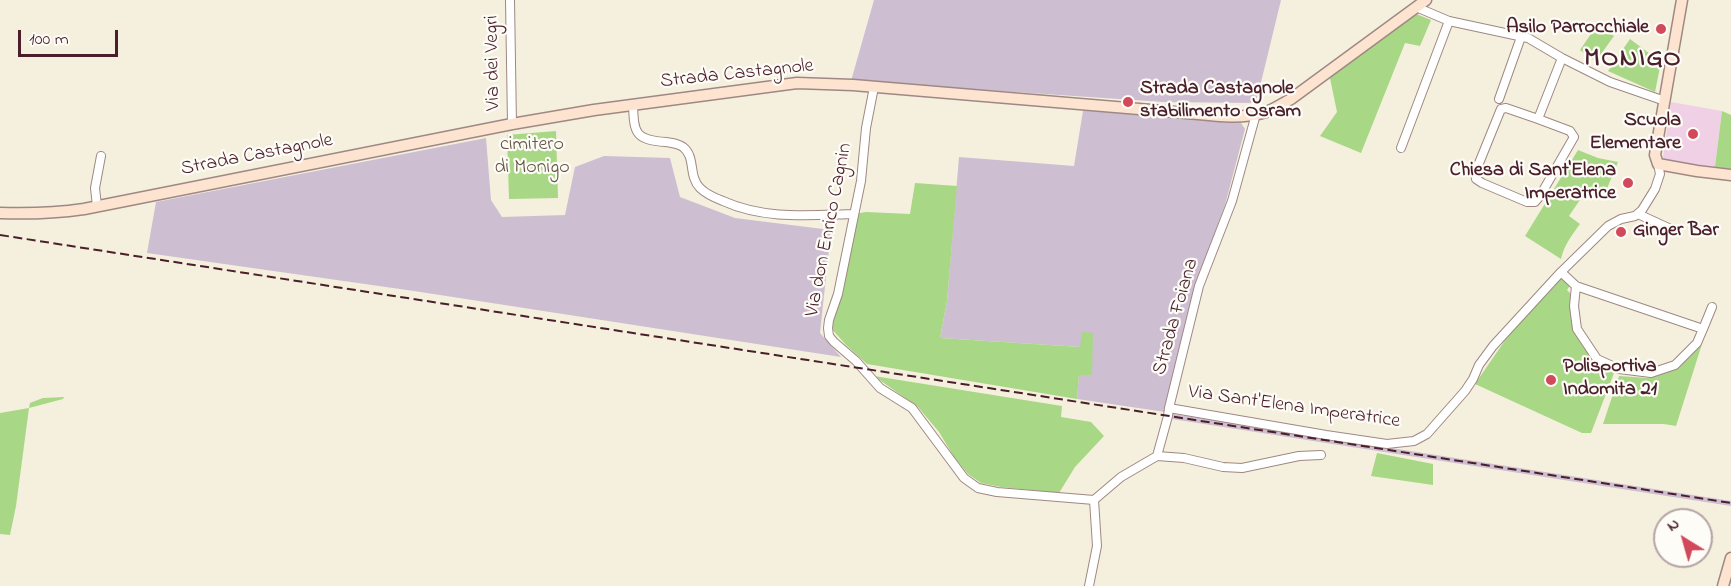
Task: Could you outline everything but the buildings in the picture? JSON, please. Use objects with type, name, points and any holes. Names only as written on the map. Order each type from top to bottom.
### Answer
[{"type":"main road","name":"Strada Castagnole","points":[[0,213],[60,213],[512,124],[796,83],[830,83],[1225,116],[1256,114],[1292,99],[1426,0]]},
{"type":"main road","points":[[1682,0],[1655,153],[1658,164],[1731,174]]},
{"type":"main road","points":[[1723,586],[1731,558]]},
{"type":"street","name":"Via dei Vegri","points":[[508,0],[512,124]]},
{"type":"street","points":[[1416,8],[1449,21],[1528,38],[1610,82],[1665,101]]},
{"type":"street","points":[[1401,148],[1449,21]]},
{"type":"street","points":[[1499,99],[1521,37]]},
{"type":"street","points":[[1538,119],[1562,58]]},
{"type":"street","name":"Via don Enrico Cagnin","points":[[874,87],[866,128],[861,181],[838,294],[828,328],[829,336],[880,388],[912,408],[964,478],[978,488],[997,492],[1094,500]]},
{"type":"street","points":[[633,105],[634,126],[638,134],[650,140],[674,143],[684,148],[690,156],[695,182],[716,198],[768,215],[854,214]]},
{"type":"street","points":[[1506,108],[1538,119],[1570,131],[1574,137],[1535,202],[1527,202],[1476,179],[1475,173],[1502,109],[1506,108]]},
{"type":"street","name":"Strada Foiana","points":[[1156,456],[1168,416],[1199,286],[1232,201],[1256,114]]},
{"type":"street","points":[[97,206],[95,188],[100,156]]},
{"type":"street","points":[[1658,164],[1660,174],[1655,189],[1638,214],[1675,231]]},
{"type":"street","name":"Via Sant'Elena Imperatrice","points":[[1169,408],[1388,444],[1414,441],[1427,434],[1458,399],[1493,346],[1561,272],[1608,226],[1638,214]]},
{"type":"street","points":[[1561,272],[1576,286],[1703,329]]},
{"type":"street","points":[[1576,286],[1574,306],[1577,329],[1597,359],[1619,369],[1651,373],[1675,365],[1697,343],[1712,307]]},
{"type":"street","points":[[1089,586],[1097,546],[1094,500],[1121,477],[1156,456],[1184,458],[1242,468],[1299,456],[1321,455]]},
{"type":"shaded area","points":[[874,0],[1281,0],[1256,103],[1163,102],[851,81]]},
{"type":"shaded area","name":"Scuola Elementare","points":[[1671,102],[1722,111],[1715,167],[1666,161],[1663,157]]},
{"type":"shaded area","points":[[1117,110],[1236,120],[1245,129],[1225,205],[1196,284],[1165,412],[1077,399],[1079,374],[1092,375],[1080,347],[940,338],[947,301],[959,157],[1074,166],[1083,111]]},
{"type":"shaded area","points":[[486,138],[491,200],[502,217],[565,215],[575,167],[604,156],[670,158],[680,197],[735,218],[831,230],[820,333],[841,357],[414,291],[147,253],[156,202]]},
{"type":"shaded area","points":[[1173,414],[1731,501],[1731,506],[1172,419]]},
{"type":"green space","points":[[1414,13],[1431,20],[1420,46],[1405,43],[1361,153],[1320,136],[1337,112],[1330,78]]},
{"type":"green space","points":[[1597,25],[1614,36],[1596,61],[1580,50]]},
{"type":"green space","points":[[1630,39],[1661,62],[1655,92],[1608,71]]},
{"type":"green space","points":[[1722,111],[1731,115],[1731,169],[1715,167]]},
{"type":"green space","name":"cimitero di Monigo","points":[[556,131],[558,198],[509,199],[507,135]]},
{"type":"green space","points":[[1578,150],[1598,158],[1618,162],[1603,198],[1588,188],[1569,216],[1580,224],[1566,245],[1561,259],[1525,236]]},
{"type":"green space","points":[[915,183],[957,186],[947,301],[940,338],[1080,347],[1082,332],[1093,333],[1092,375],[1079,375],[1077,399],[867,364],[831,328],[854,214],[866,212],[910,214]]},
{"type":"green space","name":"Polisportiva Indomita 21","points":[[1561,277],[1571,284],[1567,290],[1572,295],[1575,330],[1593,361],[1614,373],[1591,433],[1582,433],[1475,384],[1508,336]]},
{"type":"green space","points":[[1702,344],[1676,426],[1603,424],[1619,376],[1648,378],[1680,366]]},
{"type":"green space","points":[[874,376],[1062,406],[1061,417],[1091,422],[1104,436],[1075,467],[1059,493],[981,483],[968,474],[954,457],[939,432],[918,407]]},
{"type":"green space","points":[[64,397],[63,399],[29,408],[30,403],[43,398]]},
{"type":"green space","points":[[29,408],[10,535],[0,534],[0,413]]},
{"type":"green space","points":[[1377,453],[1433,464],[1433,485],[1371,476]]},
{"type":"railway","points":[[0,235],[1731,503]]},
{"type":"place","name":"Asilo Parrocchiale","points":[[1661,29]]},
{"type":"place","name":"Strada Castagnole stabilimento Osram","points":[[1128,102]]},
{"type":"place","name":"Scuola Elementare","points":[[1693,134]]},
{"type":"place","name":"Chiesa di Sant'Elena Imperatrice","points":[[1628,183]]},
{"type":"place","name":"Ginger Bar","points":[[1621,232]]},
{"type":"place","name":"Polisportiva Indomita 21","points":[[1551,380]]},
{"type":"district","name":"MONIGO","points":[[1633,61]]}]
